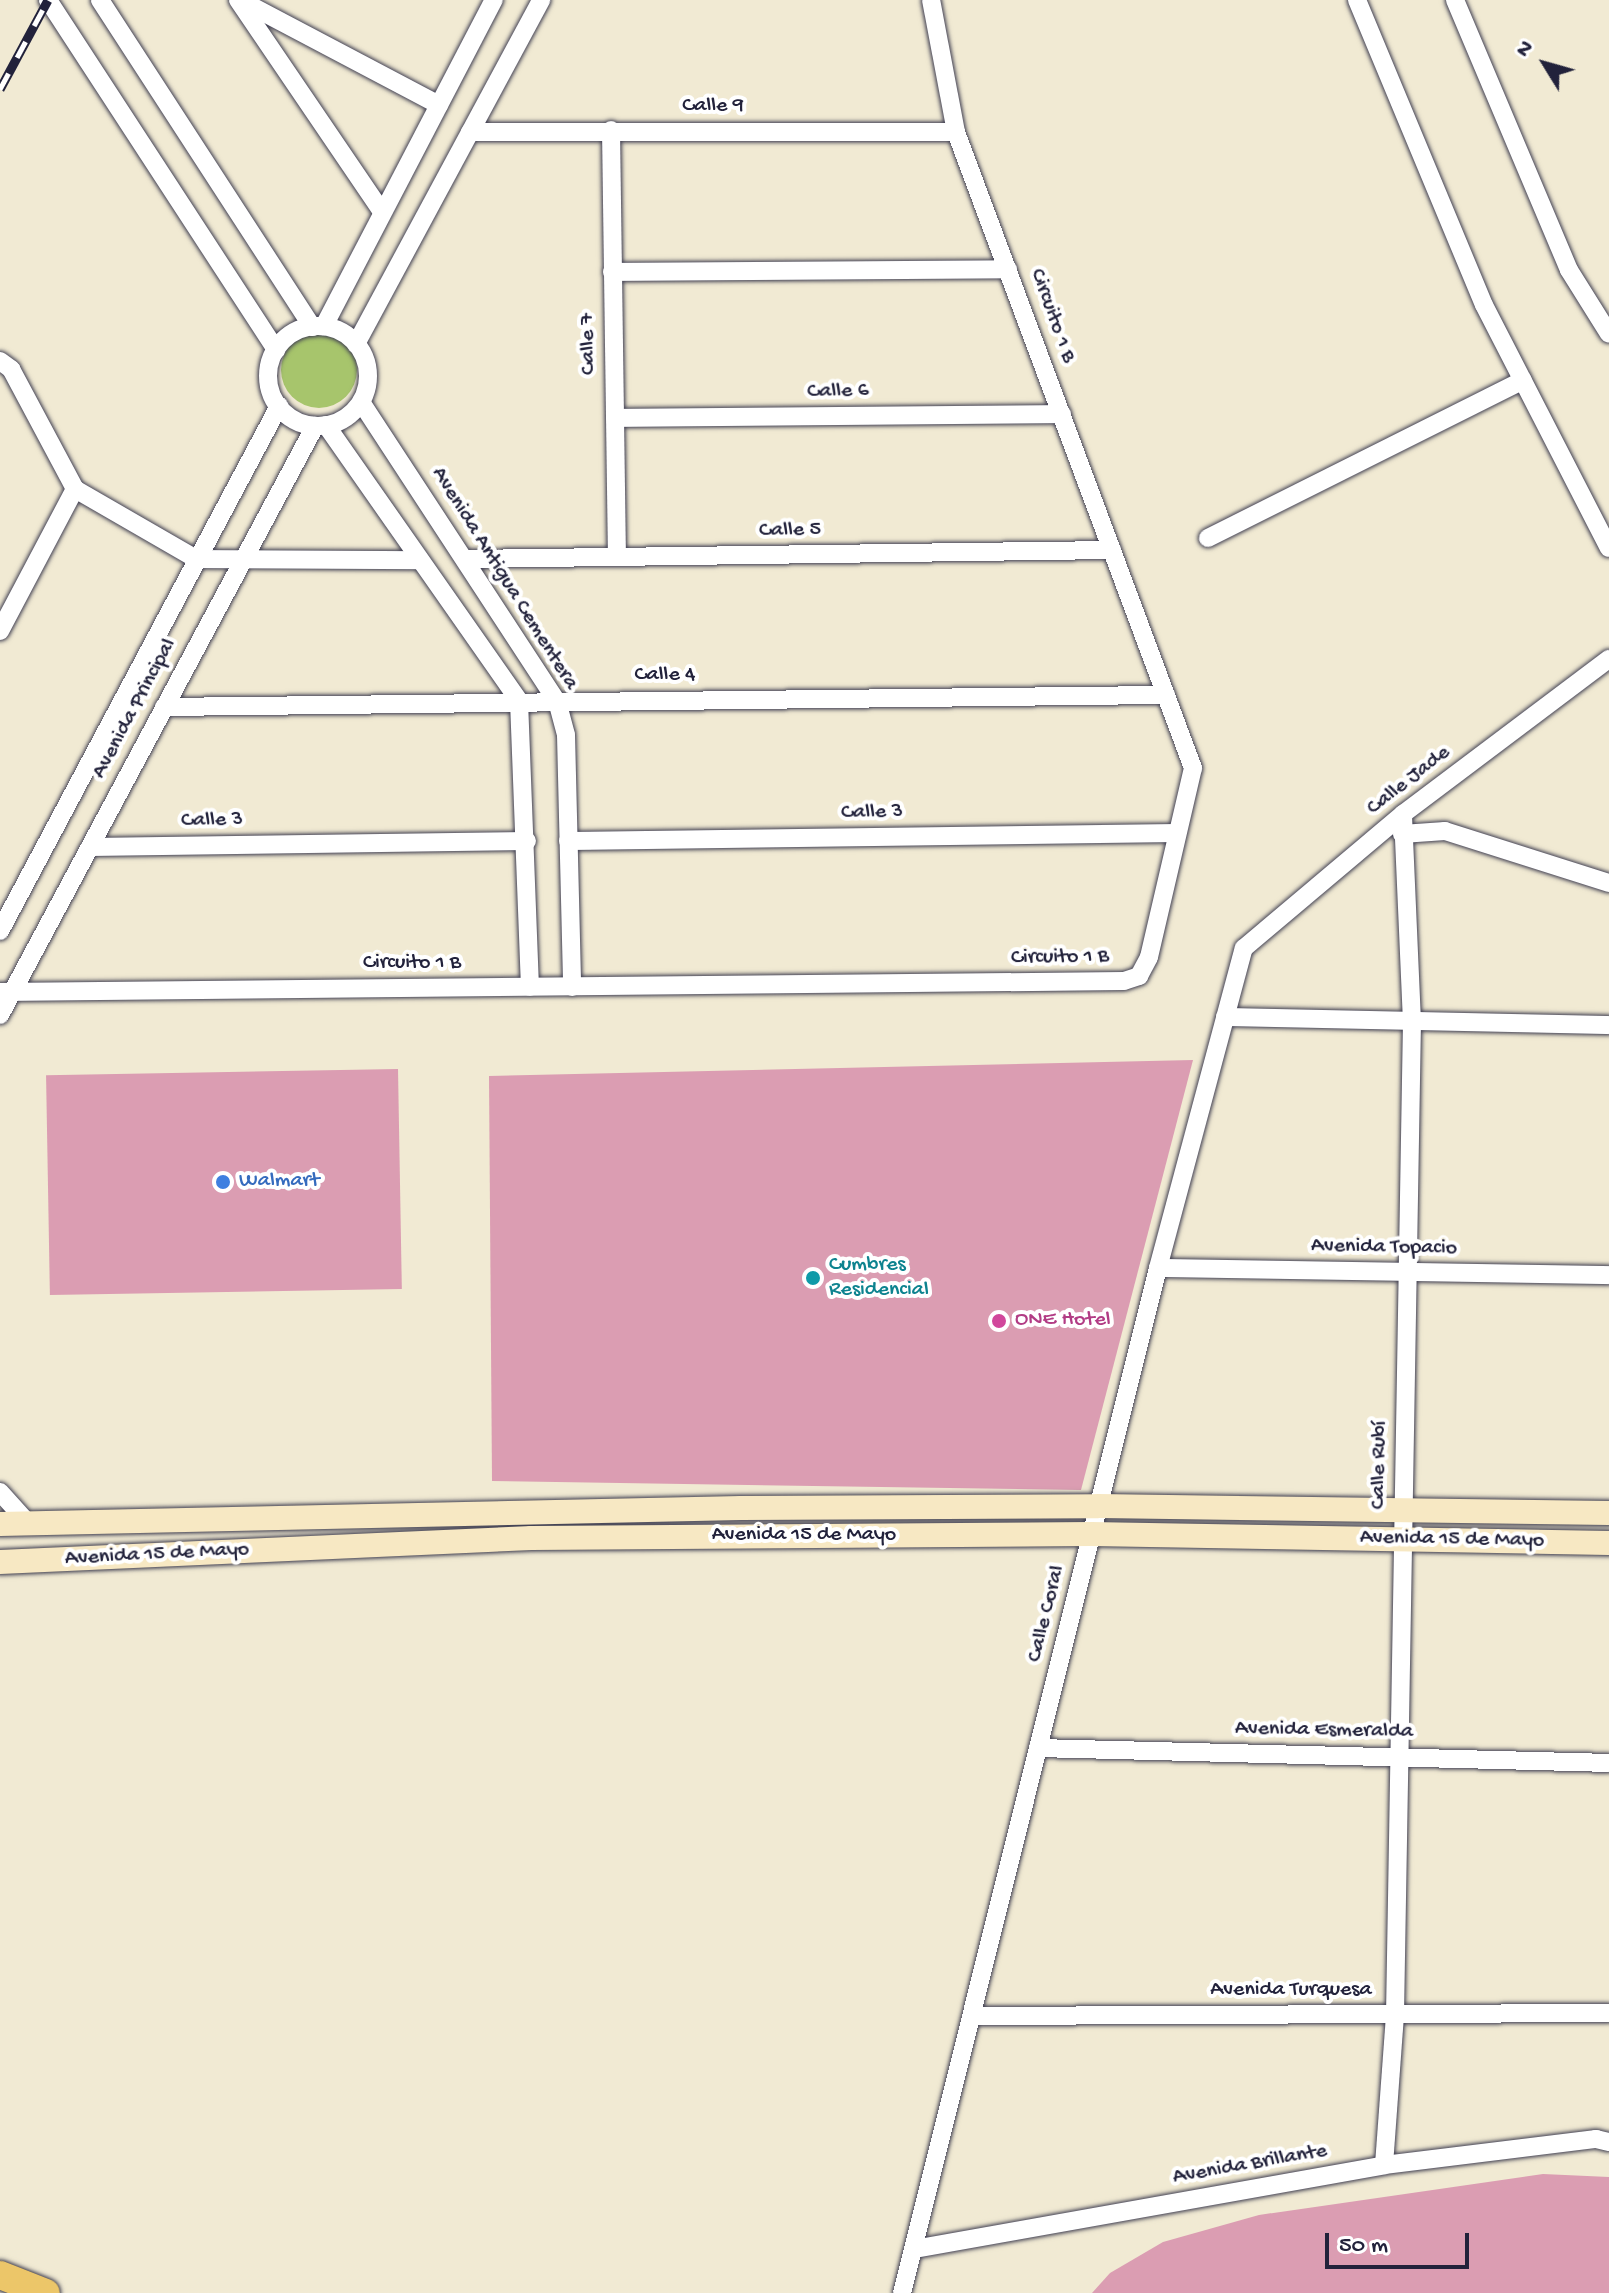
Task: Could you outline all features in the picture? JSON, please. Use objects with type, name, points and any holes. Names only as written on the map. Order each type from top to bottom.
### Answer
[{"type":"main road","name":"Avenida 15 de Mayo","points":[[0,1524],[527,1509],[1098,1506],[1609,1513]]},
{"type":"main road","points":[[527,1509],[531,1538]]},
{"type":"main road","name":"Avenida 15 de Mayo","points":[[0,1562],[531,1538],[1091,1534],[1609,1543]]},
{"type":"main road","points":[[0,2275],[46,2293]]},
{"type":"street","points":[[48,0],[276,350]]},
{"type":"street","points":[[100,0],[318,327],[356,344],[369,380],[361,402],[346,418],[320,426],[298,423],[279,406],[268,383],[276,350],[287,337],[318,327],[494,0]]},
{"type":"street","points":[[239,0],[382,212]]},
{"type":"street","points":[[239,0],[439,105]]},
{"type":"street","points":[[356,344],[541,0]]},
{"type":"street","name":"Circuito 1 B","points":[[6,992],[1124,981],[1139,976],[1149,957],[1193,768],[956,132],[931,0]]},
{"type":"street","points":[[1357,0],[1484,305],[1609,548]]},
{"type":"street","points":[[1455,0],[1569,270],[1609,334]]},
{"type":"street","name":"Calle 7","points":[[611,130],[617,557]]},
{"type":"street","name":"Calle 9","points":[[470,132],[956,132]]},
{"type":"street","points":[[612,272],[1008,269]]},
{"type":"street","points":[[0,361],[11,369],[75,489],[196,559],[240,562],[420,560]]},
{"type":"street","points":[[1208,538],[1523,380]]},
{"type":"street","name":"Avenida Antigua Cementera","points":[[361,402],[467,559],[557,701],[566,735],[572,987]]},
{"type":"street","name":"Avenida Principal","points":[[0,931],[279,406]]},
{"type":"street","name":"Calle 6","points":[[615,418],[1062,414]]},
{"type":"street","points":[[320,426],[420,560],[519,701],[527,841],[530,987]]},
{"type":"street","name":"Avenida Principal","points":[[0,1015],[6,992],[90,847],[240,562],[320,426]]},
{"type":"street","points":[[0,631],[75,489]]},
{"type":"street","name":"Calle 5","points":[[467,559],[1112,550]]},
{"type":"street","name":"Calle Jade","points":[[1244,948],[1403,814],[1609,659]]},
{"type":"street","name":"Calle 4","points":[[164,707],[1166,695]]},
{"type":"street","name":"Calle Rubí","points":[[1384,2165],[1395,2015],[1412,1022],[1403,814]]},
{"type":"street","points":[[1402,834],[1445,831],[1609,883]]},
{"type":"street","name":"Calle 3","points":[[568,841],[1177,833]]},
{"type":"street","name":"Calle 3","points":[[90,847],[527,841]]},
{"type":"street","name":"Calle Coral","points":[[902,2293],[1158,1268],[1244,948]]},
{"type":"street","points":[[1225,1017],[1609,1025]]},
{"type":"street","name":"Avenida Topacio","points":[[1158,1268],[1609,1275]]},
{"type":"street","points":[[0,1492],[28,1523]]},
{"type":"street","name":"Avenida Esmeralda","points":[[1038,1748],[1609,1763]]},
{"type":"street","name":"Avenida Turquesa","points":[[972,2016],[1609,2013]]},
{"type":"street","name":"Avenida Brillante","points":[[914,2249],[1384,2165],[1603,2140]]},
{"type":"green space","points":[[319,332],[333,335],[346,343],[354,356],[357,370],[354,384],[346,397],[333,405],[319,408],[305,405],[292,397],[284,384],[281,370],[284,356],[292,343],[305,335]]},
{"type":"building","name":"Cumbres Residencial","points":[[1193,1060],[1081,1490],[492,1481],[489,1076]]},
{"type":"building","name":"Walmart","points":[[398,1069],[402,1289],[50,1295],[46,1075]]},
{"type":"building","points":[[1543,2174],[1609,2177],[1609,2293],[1092,2293],[1110,2273],[1163,2242],[1259,2215]]},
{"type":"railway","points":[[0,89],[48,0]]},
{"type":"place","name":"Walmart","points":[[223,1182]]},
{"type":"place","name":"Cumbres Residencial","points":[[813,1278]]},
{"type":"place","name":"ONE Hotel","points":[[999,1321]]}]
